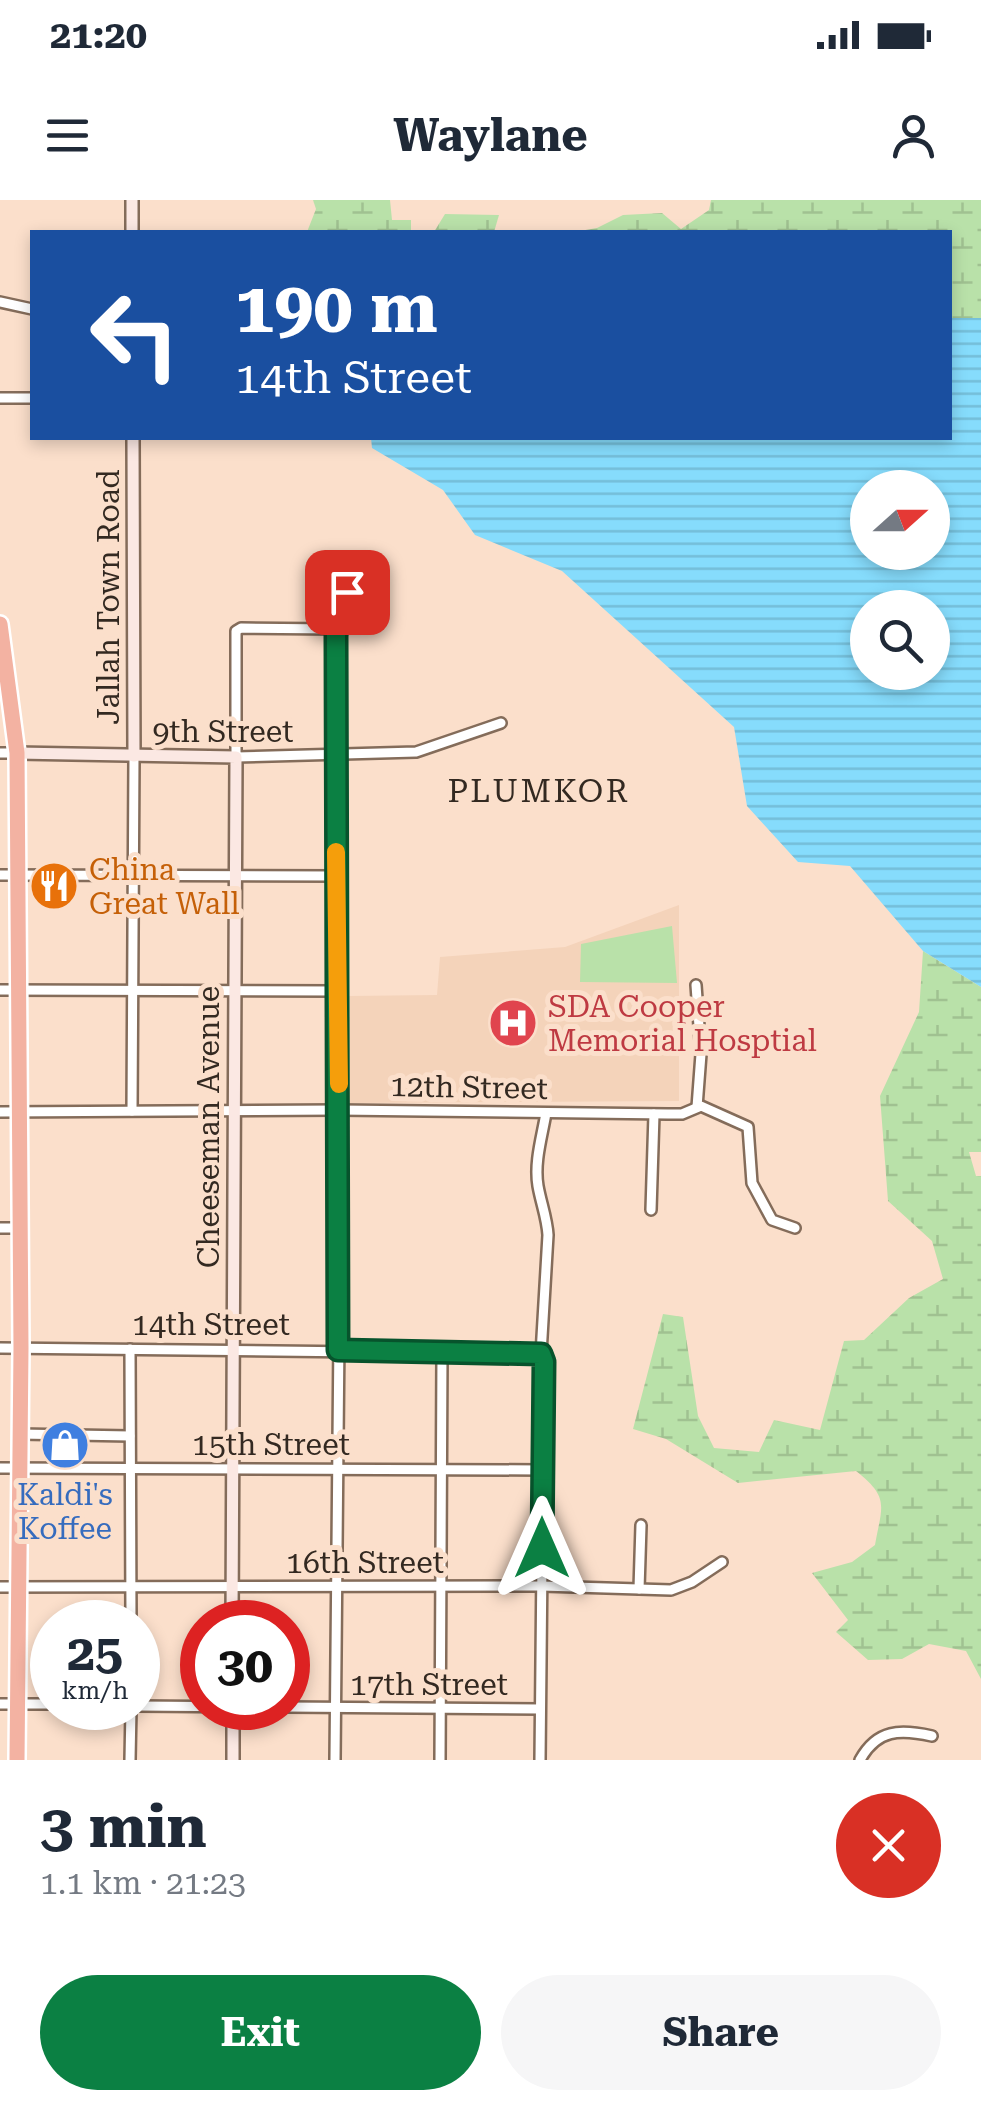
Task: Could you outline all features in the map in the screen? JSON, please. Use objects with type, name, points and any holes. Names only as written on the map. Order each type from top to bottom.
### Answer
[{"type":"highway","points":[[0,624],[8,753],[9,874],[18,989],[20,1112],[18,1760]]},
{"type":"street","points":[[132,200],[132,230]]},
{"type":"street","points":[[0,302],[30,309]]},
{"type":"street","points":[[0,398],[30,398]]},
{"type":"street","name":"Jallah Town Road","points":[[133,440],[134,756]]},
{"type":"street","points":[[335,1760],[339,1110],[336,629],[340,600],[354,590]]},
{"type":"street","name":"Cheeseman Avenue","points":[[232,1600],[236,631],[336,629]]},
{"type":"street","name":"9th Street","points":[[8,753],[236,757],[416,752],[501,723]]},
{"type":"street","points":[[132,1111],[134,756]]},
{"type":"street","points":[[9,874],[336,876]]},
{"type":"street","points":[[696,985],[701,1054],[698,1107],[712,1109],[748,1127],[753,1187],[772,1220],[795,1228]]},
{"type":"street","points":[[0,990],[338,991]]},
{"type":"street","name":"12th Street","points":[[0,1112],[681,1114],[698,1107]]},
{"type":"street","points":[[540,1760],[544,1362],[541,1354],[548,1235],[537,1162],[546,1112]]},
{"type":"street","points":[[651,1210],[654,1114]]},
{"type":"street","points":[[0,1228],[19,1228]]},
{"type":"street","name":"14th Street","points":[[0,1348],[541,1354]]},
{"type":"street","points":[[130,1349],[132,1600]]},
{"type":"street","points":[[440,1760],[442,1352]]},
{"type":"street","points":[[20,1434],[130,1436]]},
{"type":"street","name":"15th Street","points":[[0,1468],[543,1470]]},
{"type":"street","points":[[639,1589],[641,1525]]},
{"type":"street","name":"16th Street","points":[[0,1587],[542,1586],[671,1590],[692,1582],[722,1562]]},
{"type":"street","points":[[0,1704],[30,1703]]},
{"type":"street","name":"17th Street","points":[[310,1709],[540,1709]]},
{"type":"street","points":[[130,1760],[132,1730]]},
{"type":"street","points":[[233,1730],[234,1760]]},
{"type":"street","points":[[860,1760],[869,1744],[888,1734],[909,1731],[932,1736]]},
{"type":"shaded area","name":"SDA Cooper Memorial Hosptial","points":[[679,905],[679,1101],[346,1103],[348,996],[437,995],[440,957],[565,947]]},
{"type":"green space","points":[[313,200],[390,200],[392,220],[411,220],[411,230],[308,230],[316,209]]},
{"type":"green space","points":[[711,200],[981,200],[981,318],[952,318],[952,230],[586,230],[623,215],[662,213],[681,229],[709,210]]},
{"type":"green space","points":[[445,214],[499,215],[495,230],[435,230]]},
{"type":"green space","points":[[672,926],[677,983],[580,982],[581,944]]},
{"type":"green space","points":[[923,951],[981,987],[981,1152],[969,1152],[976,1176],[981,1176],[981,1679],[966,1651],[929,1644],[902,1659],[868,1660],[836,1632],[848,1620],[812,1573],[852,1562],[875,1545],[881,1503],[874,1488],[856,1471],[738,1483],[666,1439],[633,1429],[663,1314],[683,1317],[698,1416],[714,1448],[759,1452],[774,1420],[820,1430],[844,1341],[864,1340],[909,1298],[943,1279],[932,1241],[888,1201],[880,1096],[919,1012]]},
{"type":"water","points":[[952,318],[981,318],[981,987],[923,951],[850,866],[798,862],[747,806],[734,727],[562,571],[475,535],[443,490],[372,448],[371,440],[952,440]]},
{"type":"slow traffic","points":[[336,852],[339,1084]]},
{"type":"place","name":"China Great Wall","points":[[54,886]]},
{"type":"place","name":"SDA Cooper Memorial Hosptial","points":[[513,1023]]},
{"type":"place","name":"Kaldi's Koffee","points":[[65,1445]]},
{"type":"district","name":"PLUMKOR","points":[[539,791]]},
{"type":"route","points":[[347,592],[340,600],[336,636],[338,1350],[541,1354],[542,1548]]}]
